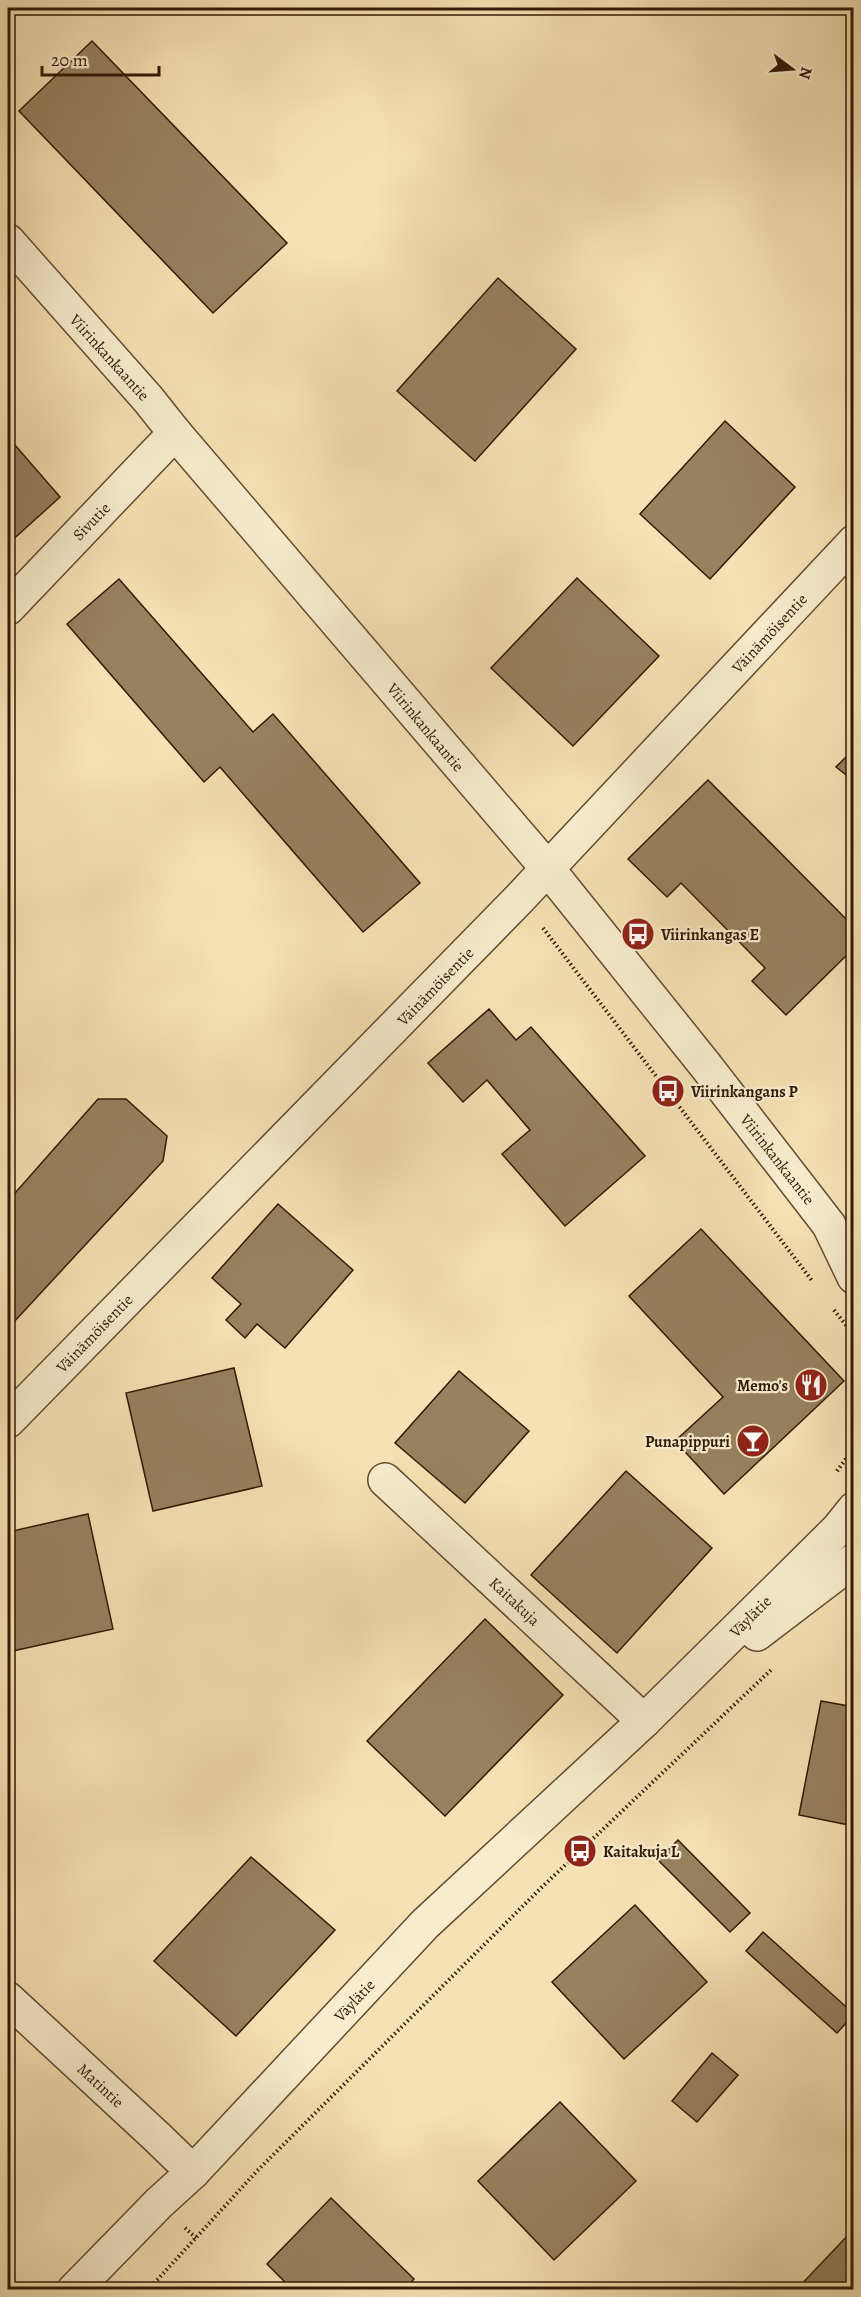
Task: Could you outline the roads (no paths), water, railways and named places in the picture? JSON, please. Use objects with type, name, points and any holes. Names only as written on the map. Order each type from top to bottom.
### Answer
[{"type":"street","name":"Viirinkankaantie","points":[[8,241],[148,399],[548,869],[842,1234],[854,1277]]},
{"type":"street","name":"Sivutie","points":[[8,608],[175,433]]},
{"type":"street","name":"Väinämöisentie","points":[[8,1421],[548,869],[854,542]]},
{"type":"street","name":"Kaitakuja","points":[[385,1480],[644,1721]]},
{"type":"street","name":"Väylätie","points":[[74,2289],[193,2172],[425,1924],[644,1721],[838,1529],[854,1509]]},
{"type":"street","name":"Väylätie","points":[[644,1721],[854,1560]]},
{"type":"street","name":"Matintie","points":[[8,1999],[193,2172]]},
{"type":"place","name":"Viirinkangas E","points":[[638,934]]},
{"type":"place","name":"Viirinkangans P","points":[[668,1091]]},
{"type":"place","name":"Memo's","points":[[811,1385]]},
{"type":"place","name":"Punapippuri","points":[[753,1441]]},
{"type":"place","name":"Kaitakuja L","points":[[580,1851]]}]
